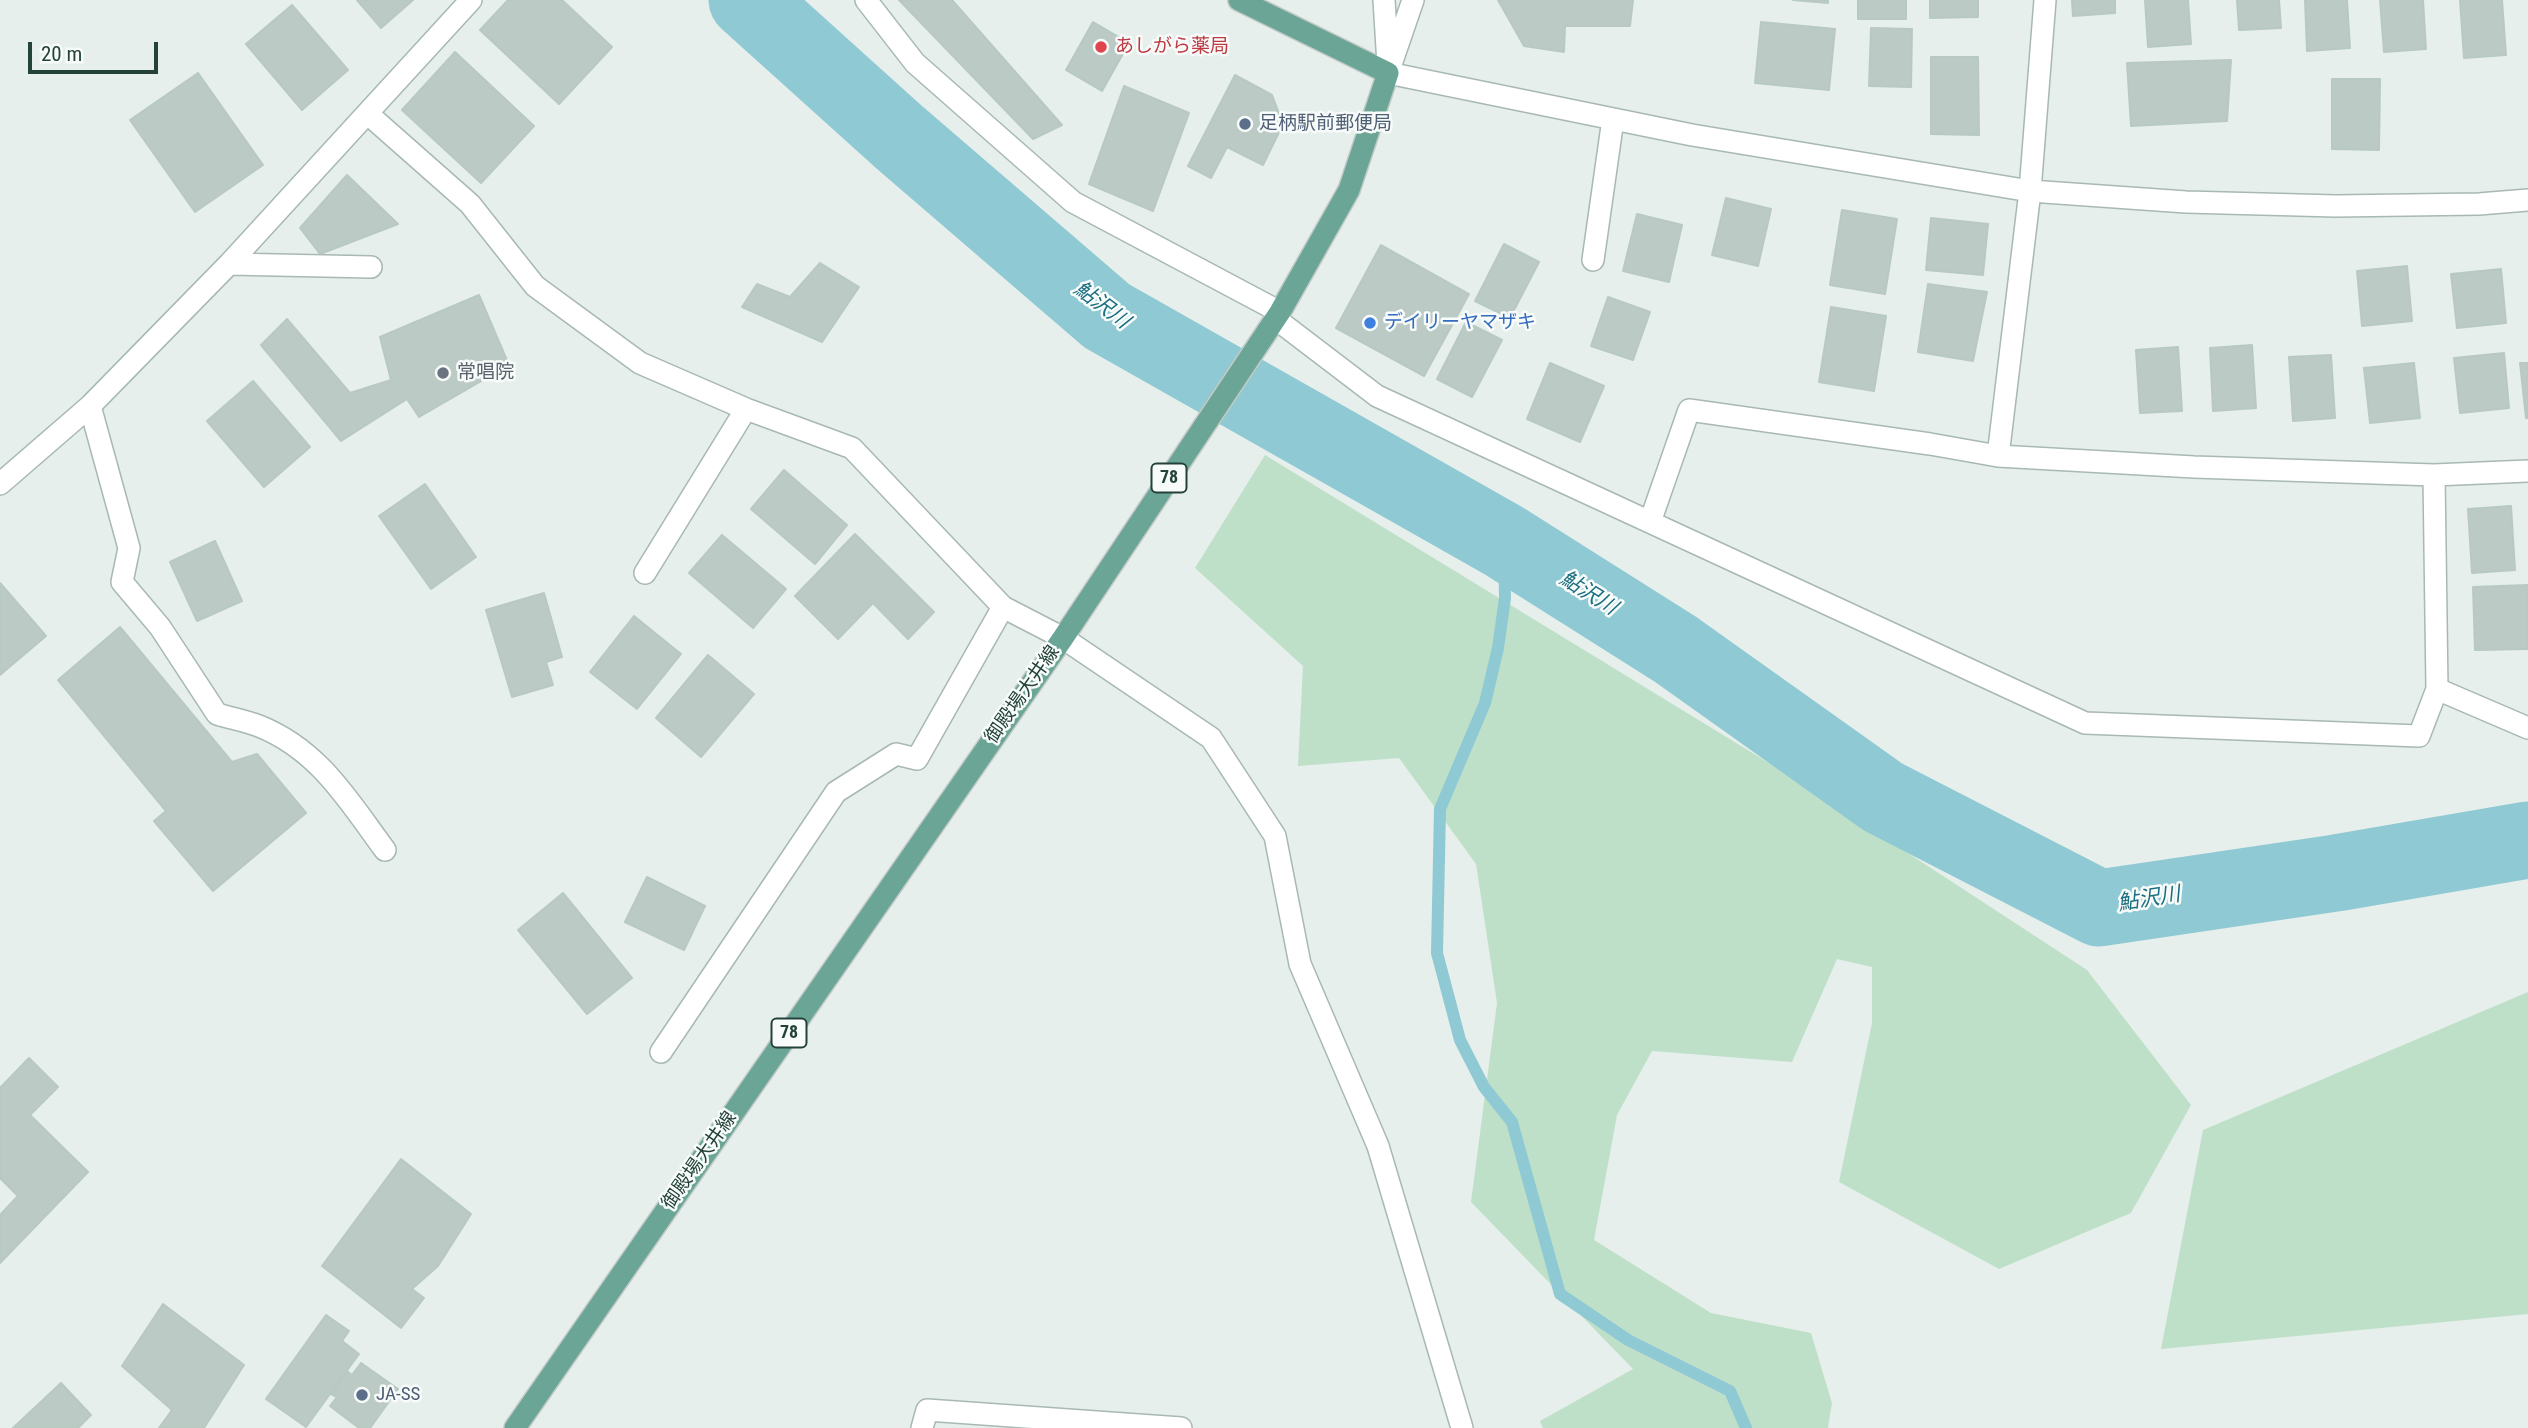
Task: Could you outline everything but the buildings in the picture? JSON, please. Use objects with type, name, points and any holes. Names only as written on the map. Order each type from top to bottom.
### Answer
[{"type":"main road","points":[[1239,0],[1388,73]]},
{"type":"main road","name":"御殿場大井線","points":[[515,1428],[1063,638],[1278,316],[1349,190],[1388,73]]},
{"type":"street","points":[[0,484],[90,406],[229,264],[471,0]]},
{"type":"street","points":[[866,0],[915,63],[1073,202],[1278,316],[1377,396],[2085,723],[2419,736],[2437,689],[2434,475]]},
{"type":"street","points":[[1384,0],[1388,73]]},
{"type":"street","points":[[1388,73],[1413,0]]},
{"type":"street","points":[[1997,456],[2030,191],[2045,0]]},
{"type":"street","points":[[1388,73],[1692,135],[2030,191],[2186,202],[2322,205],[2479,204],[2528,200]]},
{"type":"street","points":[[368,114],[470,204],[535,286],[640,363],[746,409],[852,448],[1003,607],[1063,638],[1211,738],[1275,836],[1300,964],[1378,1146],[1462,1428]]},
{"type":"street","points":[[1593,260],[1613,119]]},
{"type":"street","points":[[229,264],[370,267]]},
{"type":"street","points":[[90,406],[129,548],[122,582],[160,627],[217,715],[258,726],[292,743],[330,775],[385,850]]},
{"type":"street","points":[[645,573],[746,409]]},
{"type":"street","points":[[1650,522],[1689,410],[1997,456],[2194,467],[2434,475],[2528,471]]},
{"type":"street","points":[[661,1052],[836,792],[896,754],[917,759],[1003,607]]},
{"type":"street","points":[[2437,689],[2528,728]]},
{"type":"street","points":[[922,1428],[927,1410],[1181,1428]]},
{"type":"green space","points":[[1265,455],[1787,774],[2087,970],[2191,1105],[2131,1213],[1999,1269],[1839,1182],[1872,1023],[1872,967],[1837,959],[1792,1062],[1652,1051],[1617,1115],[1594,1240],[1711,1313],[1811,1333],[1832,1403],[1828,1428],[1543,1428],[1540,1421],[1633,1369],[1471,1202],[1497,1003],[1476,864],[1399,758],[1298,766],[1303,666],[1195,568]]},
{"type":"green space","points":[[2528,992],[2528,1314],[2161,1349],[2203,1130]]},
{"type":"waterway","name":"鮎沢川","points":[[747,0],[899,137],[1107,316],[1504,541],[1675,649],[1883,797],[2099,908],[2336,873],[2528,840]]},
{"type":"waterway","points":[[1504,541],[1505,598],[1498,648],[1485,703],[1440,809],[1437,953],[1460,1040],[1484,1087],[1512,1122],[1560,1294],[1628,1340],[1730,1391],[1746,1428]]},
{"type":"place","name":"あしがら薬局","points":[[1101,47]]},
{"type":"place","name":"足柄駅前郵便局","points":[[1245,124]]},
{"type":"place","name":"デイリーヤマザキ","points":[[1370,323]]},
{"type":"place","name":"常唱院","points":[[443,373]]},
{"type":"place","name":"JA-SS","points":[[362,1395]]}]
